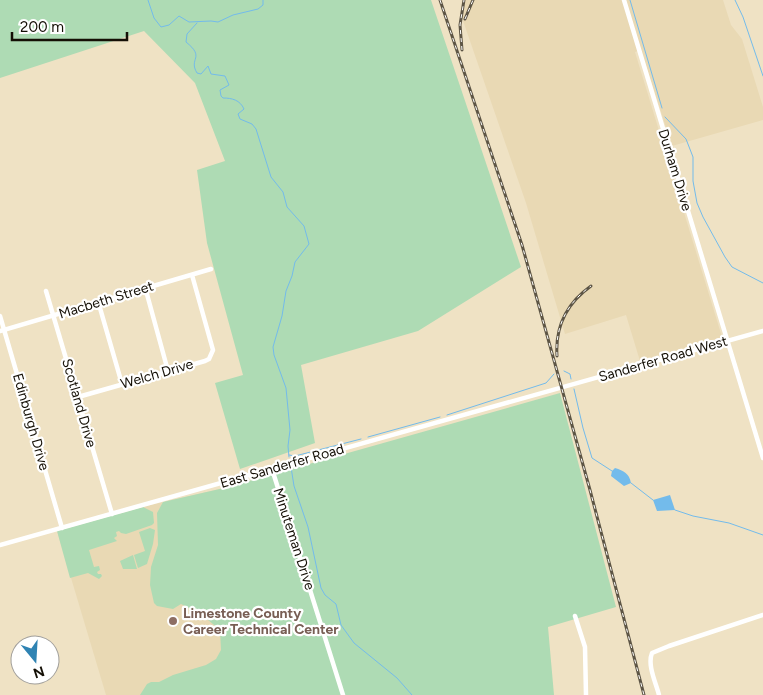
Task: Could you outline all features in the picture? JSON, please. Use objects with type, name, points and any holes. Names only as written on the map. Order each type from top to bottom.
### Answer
[{"type":"street","name":"Durham Drive","points":[[624,0],[763,458]]},
{"type":"street","name":"Macbeth Street","points":[[2,330],[212,269]]},
{"type":"street","name":"Welch Drive","points":[[78,397],[205,361],[212,355],[213,350],[192,275]]},
{"type":"street","points":[[145,288],[168,371]]},
{"type":"street","name":"Scotland Drive","points":[[46,291],[112,514]]},
{"type":"street","points":[[98,301],[122,384]]},
{"type":"street","name":"Edinburgh Drive","points":[[0,316],[2,330],[62,528]]},
{"type":"street","name":"Sanderfer Road West","points":[[564,387],[763,330]]},
{"type":"street","name":"East Sanderfer Road","points":[[0,545],[564,387]]},
{"type":"street","name":"Minuteman Drive","points":[[272,469],[343,695]]},
{"type":"street","points":[[660,695],[651,666],[650,658],[652,653],[763,615]]},
{"type":"street","points":[[575,616],[586,647],[586,695]]},
{"type":"shaded area","points":[[465,0],[723,0],[731,25],[742,39],[763,107],[763,120],[672,146],[641,50],[635,52],[722,337],[640,361],[626,315],[565,334],[526,203],[460,12]]},
{"type":"shaded area","name":"Limestone County Career Technical Center","points":[[224,488],[276,665],[176,695],[106,695],[57,531],[146,506]]},
{"type":"green space","points":[[0,0],[431,0],[521,267],[418,331],[301,365],[315,443],[240,469],[215,383],[243,375],[207,243],[197,170],[225,161],[195,83],[144,31],[0,78]]},
{"type":"green space","points":[[560,393],[616,607],[548,627],[554,695],[140,695],[147,684],[159,682],[173,675],[206,665],[216,659],[221,650],[220,630],[201,614],[181,604],[173,609],[157,606],[154,603],[150,585],[151,567],[158,545],[157,513],[163,502],[224,488]]},
{"type":"green space","points":[[143,507],[153,512],[154,523],[152,525],[126,534],[119,531],[116,532],[117,536],[114,538],[117,541],[89,550],[94,567],[99,566],[100,570],[97,572],[102,576],[99,579],[88,573],[70,578],[57,531]]},
{"type":"green space","points":[[150,528],[155,530],[147,564],[138,568],[134,555],[145,551],[139,532]]},
{"type":"green space","points":[[133,555],[137,569],[123,569],[120,561]]},
{"type":"water","points":[[615,468],[626,473],[631,483],[624,486],[611,476]]},
{"type":"water","points":[[670,495],[675,510],[657,511],[653,500]]},
{"type":"waterway","points":[[148,0],[154,18],[161,27],[169,25],[179,16],[189,22],[218,22],[233,15],[258,9],[263,5],[263,0]]},
{"type":"waterway","points":[[630,0],[662,108]]},
{"type":"waterway","points":[[735,0],[743,17],[763,76]]},
{"type":"waterway","points":[[197,23],[187,34],[186,42],[195,51],[194,64],[197,73],[201,74],[208,66],[211,74],[225,76],[229,85],[220,90],[221,96],[240,103],[244,109],[238,114],[240,119],[252,124],[256,129],[271,177],[283,192],[287,207],[304,226],[309,244],[295,262],[273,347],[286,388],[290,430],[289,457]]},
{"type":"waterway","points":[[665,117],[686,139],[693,157],[693,181],[697,203],[725,257],[732,267],[763,283]]},
{"type":"waterway","points":[[564,371],[570,374],[571,379]]},
{"type":"waterway","points":[[447,415],[546,383],[554,374]]},
{"type":"waterway","points":[[574,389],[592,458],[612,471]]},
{"type":"waterway","points":[[368,437],[440,417]]},
{"type":"waterway","points":[[289,455],[295,456],[361,439]]},
{"type":"waterway","points":[[291,467],[294,486],[308,527],[321,588],[325,595],[336,604],[341,625],[354,643],[397,678],[412,695]]},
{"type":"waterway","points":[[631,483],[653,500]]},
{"type":"waterway","points":[[675,510],[693,516],[729,523],[763,535]]},
{"type":"railway","points":[[440,0],[522,245],[590,490],[644,695]]},
{"type":"railway","points":[[462,50],[460,25],[464,0]]},
{"type":"railway","points":[[465,19],[473,0]]},
{"type":"railway","points":[[557,356],[558,335],[564,316],[575,300],[591,286]]},
{"type":"place","name":"Limestone County Career Technical Center","points":[[173,621]]}]
